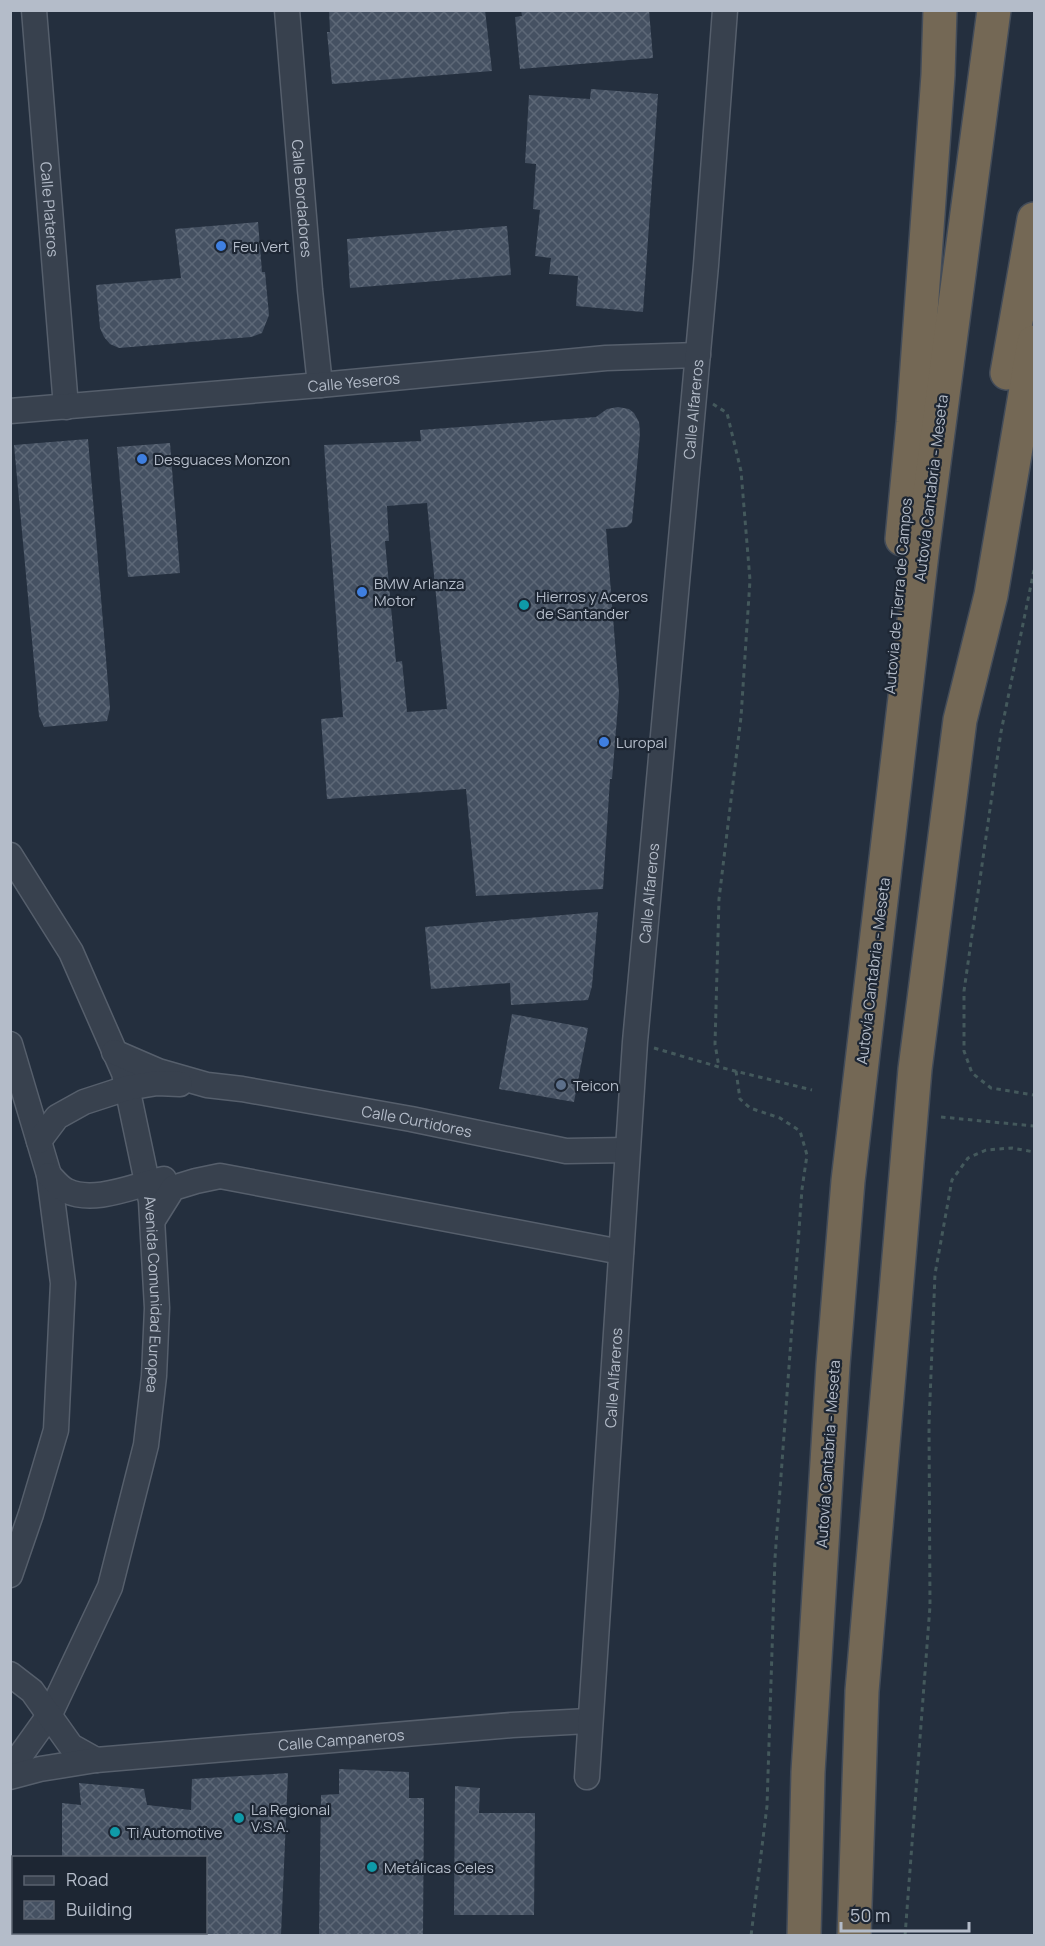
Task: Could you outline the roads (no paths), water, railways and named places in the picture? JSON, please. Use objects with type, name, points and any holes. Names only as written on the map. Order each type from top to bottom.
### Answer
[{"type":"highway","name":"Autovia de Tierra de Campos","points":[[848,1181],[900,560],[914,423],[938,75],[940,10]]},
{"type":"highway","name":"Autovía Cantabria - Meseta","points":[[804,1935],[808,1772],[833,1365],[848,1181],[922,553],[994,10]]},
{"type":"highway","points":[[854,1935],[862,1691],[914,1080],[960,720],[964,642],[992,460],[1035,219]]},
{"type":"highway","points":[[960,720],[990,595],[1035,342]]},
{"type":"street","name":"Calle Plateros","points":[[34,10],[66,407]]},
{"type":"street","name":"Calle Bordadores","points":[[287,10],[320,385]]},
{"type":"street","name":"Calle Alfareros","points":[[587,1777],[635,1042],[706,265],[725,10]]},
{"type":"street","name":"Calle Yeseros","points":[[10,411],[606,358],[698,355]]},
{"type":"street","name":"Avenida Comunidad Europea","points":[[10,855],[71,952],[124,1073],[152,1201],[157,1308],[154,1376],[146,1445],[110,1587],[50,1714],[10,1770]]},
{"type":"street","points":[[10,1044],[49,1175],[63,1282],[56,1430],[10,1575]]},
{"type":"street","name":"Calle Curtidores","points":[[114,1052],[158,1071],[207,1085]]},
{"type":"street","name":"Calle Curtidores","points":[[39,1141],[57,1117],[84,1102],[127,1088],[157,1083],[242,1089],[411,1119],[566,1151],[627,1150]]},
{"type":"street","points":[[49,1175],[65,1190],[83,1196],[100,1195],[180,1175],[220,1176],[621,1252]]},
{"type":"street","points":[[153,1220],[173,1188],[196,1180],[220,1176]]},
{"type":"street","points":[[10,1674],[32,1691],[71,1746],[96,1760]]},
{"type":"street","name":"Calle Campaneros","points":[[10,1777],[40,1769],[96,1760],[500,1726],[589,1721]]},
{"type":"place","name":"Feu Vert","points":[[221,246]]},
{"type":"place","name":"Desguaces Monzon","points":[[142,459]]},
{"type":"place","name":"BMW Arlanza Motor","points":[[362,592]]},
{"type":"place","name":"Hierros y Aceros de Santander","points":[[524,605]]},
{"type":"place","name":"Luropal","points":[[604,742]]},
{"type":"place","name":"Teicon","points":[[561,1085]]},
{"type":"place","name":"La Regional V.S.A.","points":[[239,1818]]},
{"type":"place","name":"Ti Automotive","points":[[115,1832]]},
{"type":"place","name":"Metálicas Celes","points":[[372,1867]]}]
